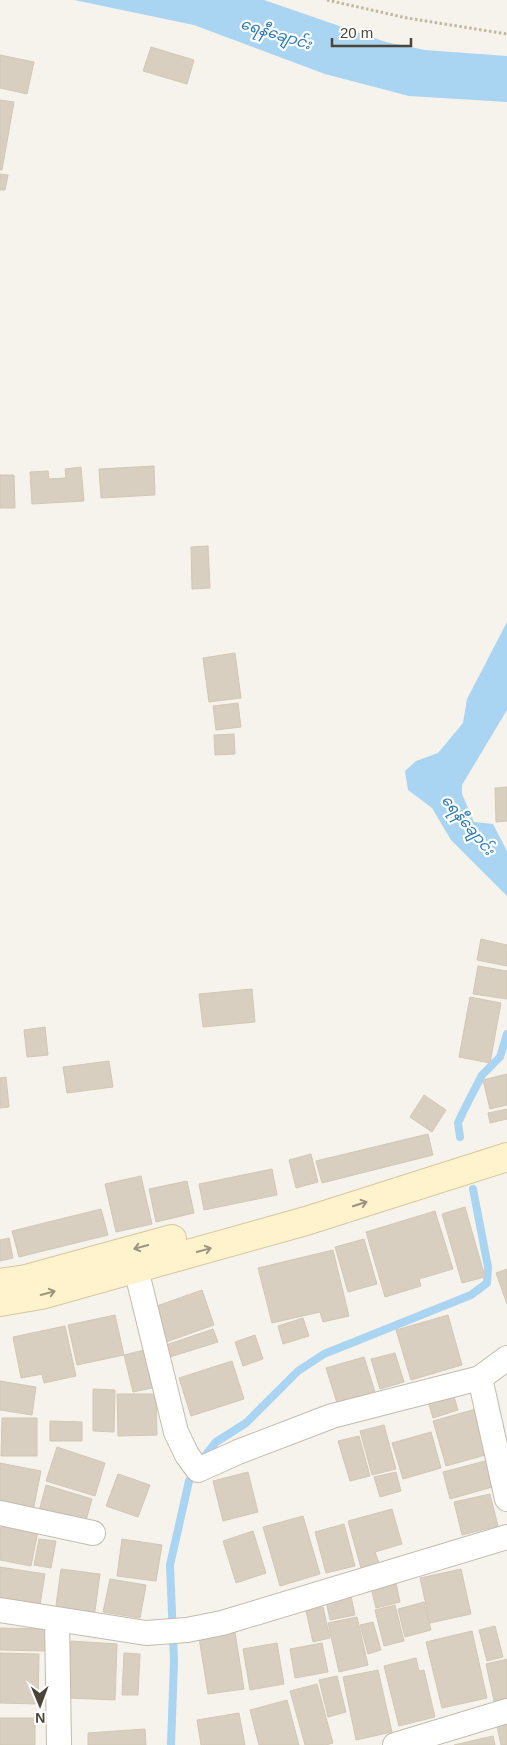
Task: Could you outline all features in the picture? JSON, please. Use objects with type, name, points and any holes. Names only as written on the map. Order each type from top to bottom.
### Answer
[{"type":"street","points":[[0,1284],[26,1279],[305,1202],[507,1140]]},
{"type":"street","points":[[0,1302],[41,1295],[306,1221],[507,1157]]},
{"type":"street","points":[[136,1269],[176,1432],[192,1463],[238,1452],[332,1416],[480,1378],[507,1358]]},
{"type":"street","points":[[480,1378],[507,1498]]},
{"type":"street","points":[[0,1513],[93,1532]]},
{"type":"street","points":[[0,1610],[146,1633],[187,1630],[222,1623],[507,1537]]},
{"type":"street","points":[[57,1620],[59,1745]]},
{"type":"street","points":[[395,1745],[507,1711]]},
{"type":"path","points":[[327,0],[407,18],[507,34]]},
{"type":"water","name":"ရေနီချောင်း","points":[[74,0],[264,0],[386,42],[425,50],[507,56],[507,102],[409,96],[325,74],[194,25]]},
{"type":"water","name":"ရေနီချောင်း","points":[[507,622],[507,710],[462,785],[462,794],[474,822],[493,824],[507,851],[507,896],[451,840],[432,808],[408,790],[405,771],[416,761],[438,753],[463,723],[467,699]]},
{"type":"building","points":[[151,47],[194,60],[187,84],[143,71]]},
{"type":"building","points":[[0,55],[34,62],[27,94],[0,88]]},
{"type":"building","points":[[0,100],[14,102],[2,170],[0,170]]},
{"type":"building","points":[[0,174],[8,175],[5,190],[0,190]]},
{"type":"building","points":[[154,466],[155,495],[101,498],[99,469]]},
{"type":"building","points":[[81,467],[84,501],[32,504],[30,472],[48,471],[49,479],[66,478],[65,469]]},
{"type":"building","points":[[0,475],[14,475],[15,508],[0,508]]},
{"type":"building","points":[[208,546],[210,588],[192,589],[191,547]]},
{"type":"building","points":[[235,653],[241,698],[209,702],[203,658]]},
{"type":"building","points":[[238,703],[241,727],[216,730],[213,706]]},
{"type":"building","points":[[234,734],[235,754],[215,755],[214,735]]},
{"type":"building","points":[[507,787],[507,821],[496,822],[495,788]]},
{"type":"building","points":[[481,939],[507,945],[507,966],[477,960]]},
{"type":"building","points":[[478,966],[507,971],[507,999],[473,994]]},
{"type":"building","points":[[252,989],[255,1022],[203,1027],[199,994]]},
{"type":"building","points":[[470,997],[501,1003],[490,1063],[459,1057]]},
{"type":"building","points":[[45,1027],[48,1055],[27,1057],[24,1030]]},
{"type":"building","points":[[109,1061],[113,1087],[67,1093],[63,1067]]},
{"type":"building","points":[[507,1074],[507,1105],[490,1109],[483,1080]]},
{"type":"building","points":[[6,1077],[9,1107],[0,1108],[0,1078]]},
{"type":"building","points":[[424,1095],[446,1110],[432,1132],[410,1117]]},
{"type":"building","points":[[507,1109],[507,1119],[490,1123],[488,1113]]},
{"type":"building","points":[[428,1134],[433,1155],[322,1183],[316,1161]]},
{"type":"building","points":[[311,1154],[318,1182],[296,1188],[289,1160]]},
{"type":"building","points":[[272,1169],[277,1195],[204,1210],[199,1184]]},
{"type":"building","points":[[141,1176],[152,1224],[116,1232],[105,1184]]},
{"type":"building","points":[[187,1181],[194,1213],[156,1222],[149,1189]]},
{"type":"building","points":[[465,1207],[485,1277],[462,1283],[442,1214]]},
{"type":"building","points":[[101,1209],[108,1235],[19,1257],[12,1231]]},
{"type":"building","points":[[435,1211],[453,1269],[419,1279],[421,1286],[385,1297],[366,1232]]},
{"type":"building","points":[[9,1238],[13,1258],[0,1261],[0,1240]]},
{"type":"building","points":[[364,1239],[377,1284],[348,1292],[335,1247]]},
{"type":"building","points":[[333,1250],[349,1316],[323,1322],[320,1312],[272,1323],[258,1268]]},
{"type":"building","points":[[507,1269],[507,1304],[496,1273]]},
{"type":"building","points":[[202,1290],[214,1325],[166,1342],[154,1307]]},
{"type":"building","points":[[115,1315],[124,1355],[77,1365],[68,1325]]},
{"type":"building","points":[[448,1315],[462,1365],[411,1380],[396,1330]]},
{"type":"building","points":[[303,1318],[309,1336],[283,1344],[278,1326]]},
{"type":"building","points":[[65,1326],[76,1376],[44,1383],[42,1374],[21,1378],[13,1337]]},
{"type":"building","points":[[213,1329],[218,1342],[170,1357],[166,1345]]},
{"type":"building","points":[[255,1335],[263,1359],[243,1366],[235,1342]]},
{"type":"building","points":[[148,1349],[157,1387],[133,1392],[124,1355]]},
{"type":"building","points":[[395,1353],[404,1382],[380,1389],[371,1359]]},
{"type":"building","points":[[364,1357],[376,1395],[338,1406],[326,1368]]},
{"type":"building","points":[[232,1361],[244,1399],[191,1416],[179,1378]]},
{"type":"building","points":[[0,1381],[36,1387],[32,1415],[0,1410]]},
{"type":"building","points":[[93,1389],[115,1390],[114,1432],[93,1431]]},
{"type":"building","points":[[452,1390],[458,1410],[433,1418],[427,1398]]},
{"type":"building","points":[[117,1394],[156,1394],[157,1435],[118,1436]]},
{"type":"building","points":[[476,1409],[489,1454],[446,1466],[433,1421]]},
{"type":"building","points":[[2,1418],[37,1418],[37,1456],[1,1456]]},
{"type":"building","points":[[50,1421],[82,1422],[82,1441],[50,1441]]},
{"type":"building","points":[[384,1425],[396,1469],[372,1475],[360,1431]]},
{"type":"building","points":[[431,1432],[441,1468],[403,1479],[392,1443]]},
{"type":"building","points":[[359,1436],[370,1476],[350,1481],[338,1441]]},
{"type":"building","points":[[57,1447],[105,1463],[95,1496],[46,1481]]},
{"type":"building","points":[[489,1460],[496,1486],[450,1499],[443,1472]]},
{"type":"building","points":[[0,1463],[41,1471],[33,1511],[0,1505]]},
{"type":"building","points":[[248,1472],[258,1512],[223,1521],[213,1481]]},
{"type":"building","points":[[396,1472],[401,1491],[380,1497],[374,1477]]},
{"type":"building","points":[[118,1474],[150,1485],[138,1517],[106,1506]]},
{"type":"building","points":[[46,1485],[92,1499],[85,1524],[39,1511]]},
{"type":"building","points":[[490,1494],[498,1526],[462,1535],[454,1502]]},
{"type":"building","points":[[392,1509],[402,1544],[375,1552],[379,1563],[361,1568],[348,1521]]},
{"type":"building","points":[[303,1516],[320,1574],[280,1586],[263,1527]]},
{"type":"building","points":[[2,1519],[39,1526],[31,1566],[0,1560]]},
{"type":"building","points":[[344,1524],[355,1566],[326,1573],[315,1532]]},
{"type":"building","points":[[253,1531],[266,1573],[236,1583],[223,1541]]},
{"type":"building","points":[[39,1539],[56,1541],[51,1568],[34,1565]]},
{"type":"building","points":[[122,1539],[162,1545],[156,1581],[117,1576]]},
{"type":"building","points":[[0,1567],[45,1574],[39,1611],[0,1605]]},
{"type":"building","points":[[61,1569],[100,1574],[94,1618],[55,1613]]},
{"type":"building","points":[[461,1569],[471,1614],[430,1623],[420,1578]]},
{"type":"building","points":[[110,1579],[146,1585],[140,1618],[103,1612]]},
{"type":"building","points":[[396,1583],[400,1602],[376,1608],[371,1588]]},
{"type":"building","points":[[351,1596],[355,1615],[330,1620],[326,1601]]},
{"type":"building","points":[[424,1602],[431,1630],[405,1637],[398,1609]]},
{"type":"building","points":[[395,1605],[404,1641],[384,1646],[375,1610]]},
{"type":"building","points":[[323,1607],[330,1638],[313,1642],[306,1611]]},
{"type":"building","points":[[357,1617],[368,1665],[339,1672],[328,1623]]},
{"type":"building","points":[[373,1622],[381,1650],[368,1654],[360,1625]]},
{"type":"building","points":[[495,1626],[503,1657],[487,1661],[479,1630]]},
{"type":"building","points":[[0,1628],[46,1629],[45,1651],[0,1650]]},
{"type":"building","points":[[472,1631],[487,1698],[442,1708],[426,1642]]},
{"type":"building","points":[[235,1632],[244,1689],[208,1694],[199,1638]]},
{"type":"building","points":[[71,1641],[117,1644],[115,1700],[68,1698]]},
{"type":"building","points":[[277,1643],[284,1684],[250,1690],[243,1649]]},
{"type":"building","points":[[322,1643],[328,1672],[295,1678],[290,1649]]},
{"type":"building","points":[[0,1653],[39,1654],[38,1704],[0,1703]]},
{"type":"building","points":[[124,1653],[140,1654],[138,1695],[122,1695]]},
{"type":"building","points":[[416,1658],[419,1671],[424,1670],[435,1717],[399,1726],[384,1666]]},
{"type":"building","points":[[507,1659],[507,1698],[494,1701],[486,1664]]},
{"type":"building","points":[[378,1670],[392,1732],[356,1740],[343,1677]]},
{"type":"building","points":[[337,1676],[346,1712],[328,1717],[319,1680]]},
{"type":"building","points":[[317,1684],[333,1743],[305,1745],[290,1691]]},
{"type":"building","points":[[287,1700],[299,1745],[259,1745],[250,1710]]},
{"type":"building","points":[[239,1713],[245,1745],[201,1745],[197,1720]]},
{"type":"building","points":[[0,1718],[35,1718],[35,1745],[0,1745]]},
{"type":"building","points":[[507,1720],[507,1745],[501,1745],[496,1722]]},
{"type":"building","points":[[145,1729],[146,1745],[88,1745],[88,1733]]},
{"type":"building","points":[[493,1736],[495,1745],[454,1745]]},
{"type":"waterway","points":[[460,1137],[458,1123],[463,1112],[482,1075],[500,1057],[507,1034]]},
{"type":"waterway","points":[[201,1461],[216,1442],[246,1423],[298,1371],[324,1354],[471,1295],[487,1283],[488,1267],[473,1189]]},
{"type":"waterway","points":[[171,1745],[174,1661],[170,1565],[189,1481],[195,1471]]}]
